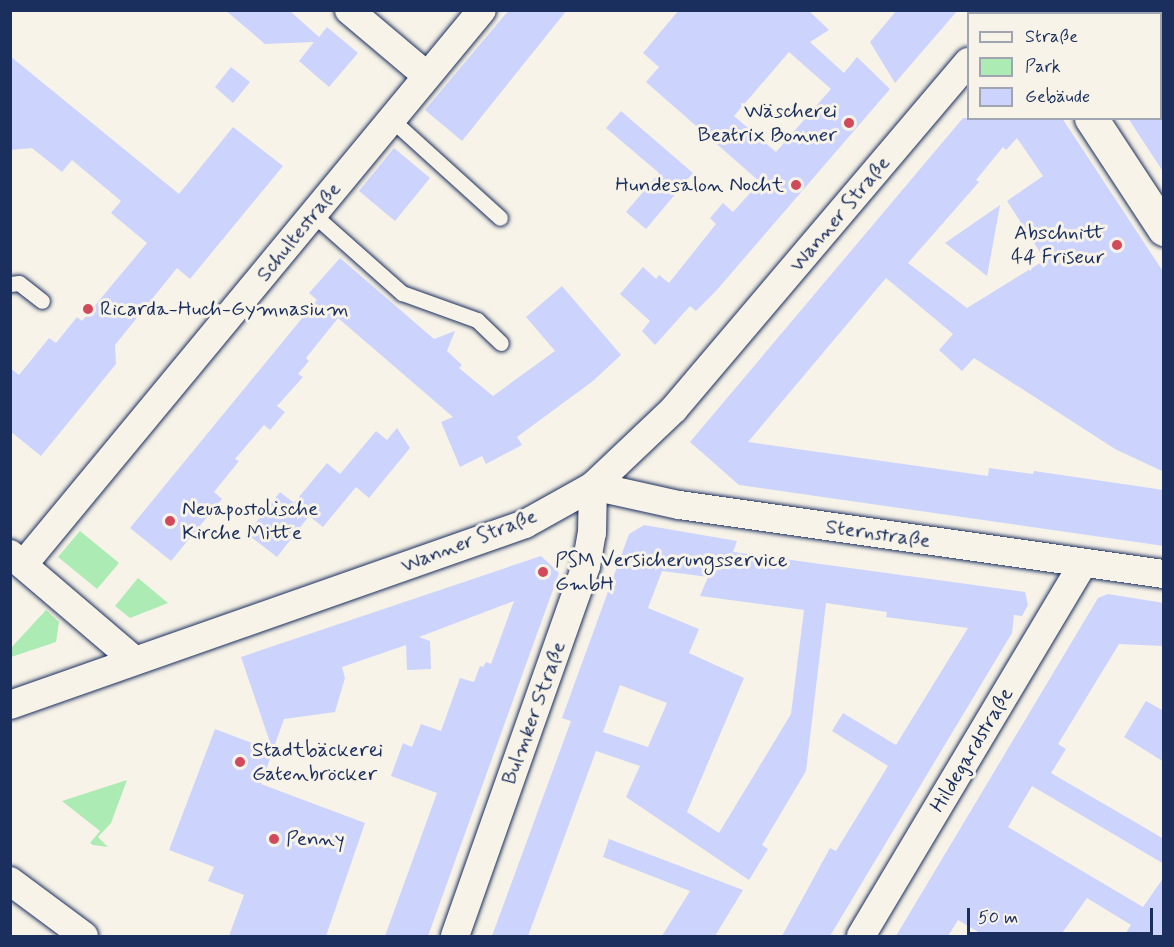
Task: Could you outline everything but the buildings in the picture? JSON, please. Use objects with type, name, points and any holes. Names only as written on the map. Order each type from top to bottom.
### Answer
[{"type":"street","points":[[348,10],[426,75]]},
{"type":"street","name":"Schultestraße","points":[[17,559],[314,215],[426,75],[482,10]]},
{"type":"street","name":"Wanner Straße","points":[[10,705],[525,524],[593,486],[674,409],[967,64]]},
{"type":"street","points":[[1092,120],[1164,229]]},
{"type":"street","name":"Sternstraße","points":[[593,486],[680,505],[1164,574]]},
{"type":"street","name":"Bulmker Straße","points":[[455,936],[586,566],[592,533],[593,486]]},
{"type":"street","points":[[17,559],[134,660]]},
{"type":"street","name":"Hildegardstraße","points":[[861,936],[1083,564]]},
{"type":"street","points":[[10,881],[51,926],[84,936]]},
{"type":"lane","points":[[391,119],[500,218]]},
{"type":"lane","points":[[314,215],[402,293],[477,320],[501,343]]},
{"type":"lane","points":[[10,284],[19,283],[42,301]]},
{"type":"green space","points":[[80,531],[119,563],[97,589],[58,557]]},
{"type":"green space","points":[[138,578],[168,603],[130,618],[115,606]]},
{"type":"green space","points":[[46,610],[59,622],[56,642],[11,657],[11,648]]},
{"type":"green space","points":[[127,780],[111,823],[98,837],[108,847],[93,845],[90,843],[100,831],[62,801]]},
{"type":"place","name":"Wäscherei Beatrix Bonner","points":[[849,123]]},
{"type":"place","name":"Hundesalon Nocht","points":[[796,185]]},
{"type":"place","name":"Abschnitt 44 Friseur","points":[[1117,245]]},
{"type":"place","name":"Ricarda-Huch-Gymnasium","points":[[88,309]]},
{"type":"place","name":"Neuapostolische Kirche Mitte","points":[[170,521]]},
{"type":"place","name":"PSM Versicherungsservice GmbH","points":[[543,572]]},
{"type":"place","name":"Stadtbäckerei Gatenbröcker","points":[[240,762]]},
{"type":"place","name":"Penny","points":[[274,839]]}]
